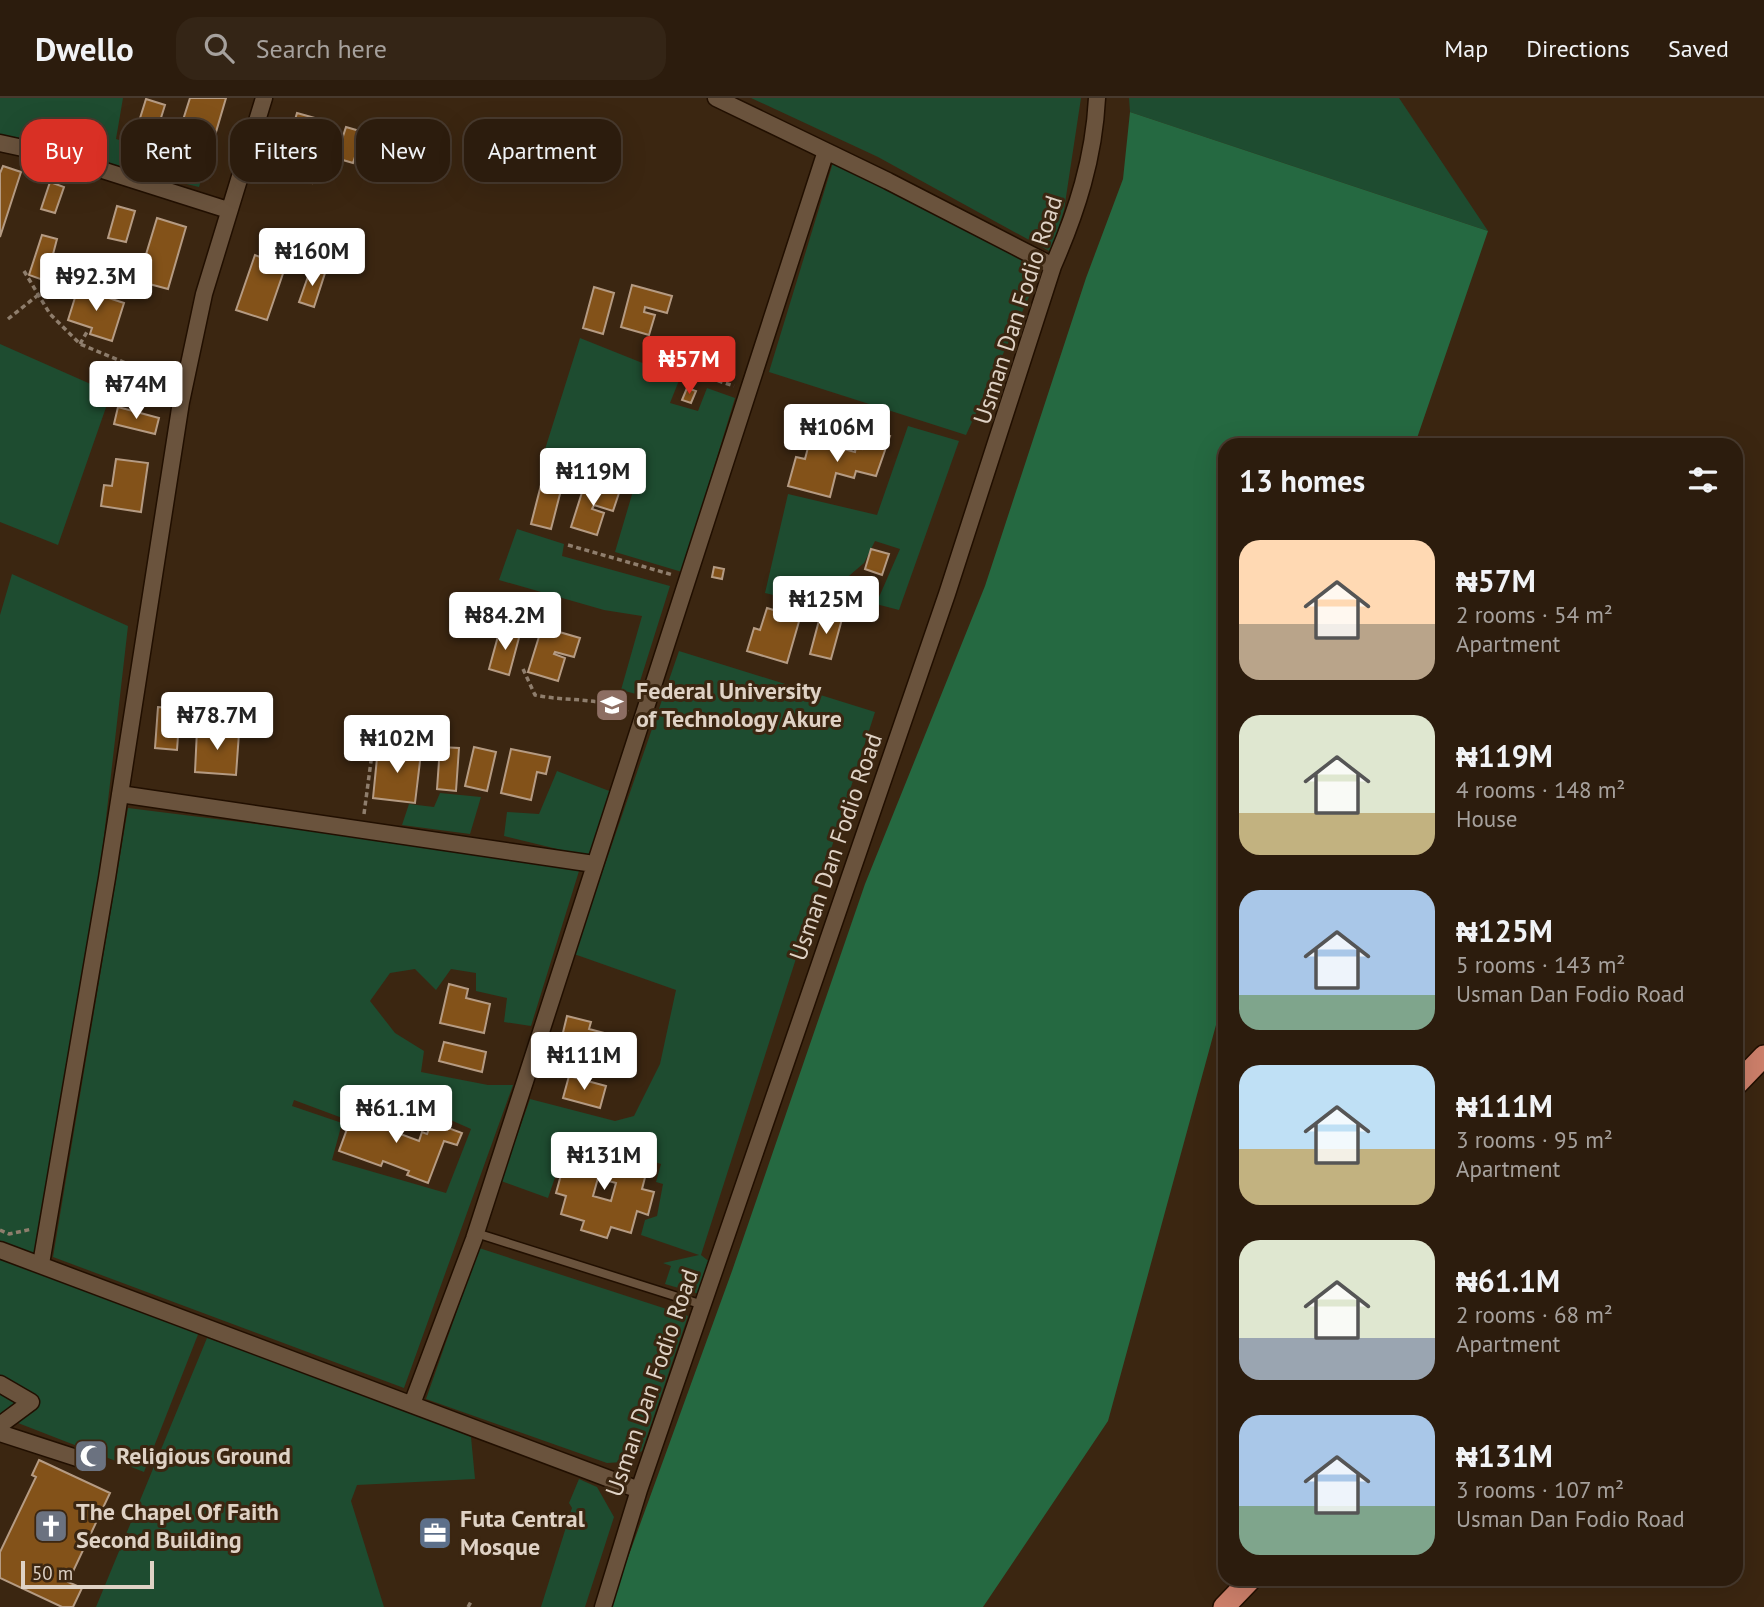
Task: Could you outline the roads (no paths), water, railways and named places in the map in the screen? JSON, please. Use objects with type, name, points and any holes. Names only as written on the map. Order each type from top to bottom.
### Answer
[{"type":"highway","points":[[1743,1078],[1764,1056]]},
{"type":"highway","points":[[1224,1607],[1244,1586]]},
{"type":"street","points":[[41,1264],[120,794],[158,532],[184,388],[204,294],[264,98]]},
{"type":"street","points":[[716,98],[1053,266]]},
{"type":"street","name":"Usman Dan Fodio Road","points":[[603,1607],[639,1490],[947,594],[1053,266],[1085,180],[1096,125],[1097,98]]},
{"type":"street","points":[[0,143],[55,155],[228,210]]},
{"type":"street","points":[[412,1404],[476,1233],[826,151]]},
{"type":"street","points":[[120,794],[594,864]]},
{"type":"street","points":[[0,1250],[639,1490]]},
{"type":"street","points":[[0,1384],[31,1402],[0,1424]]},
{"type":"street","points":[[0,1433],[86,1461]]},
{"type":"lane","points":[[476,1233],[704,1305]]},
{"type":"place","name":"Federal University of Technology Akure","points":[[612,705]]},
{"type":"place","name":"Religious Ground","points":[[91,1456]]},
{"type":"place","name":"The Chapel Of Faith Second Building","points":[[51,1526]]},
{"type":"place","name":"Futa Central Mosque","points":[[435,1533]]}]
